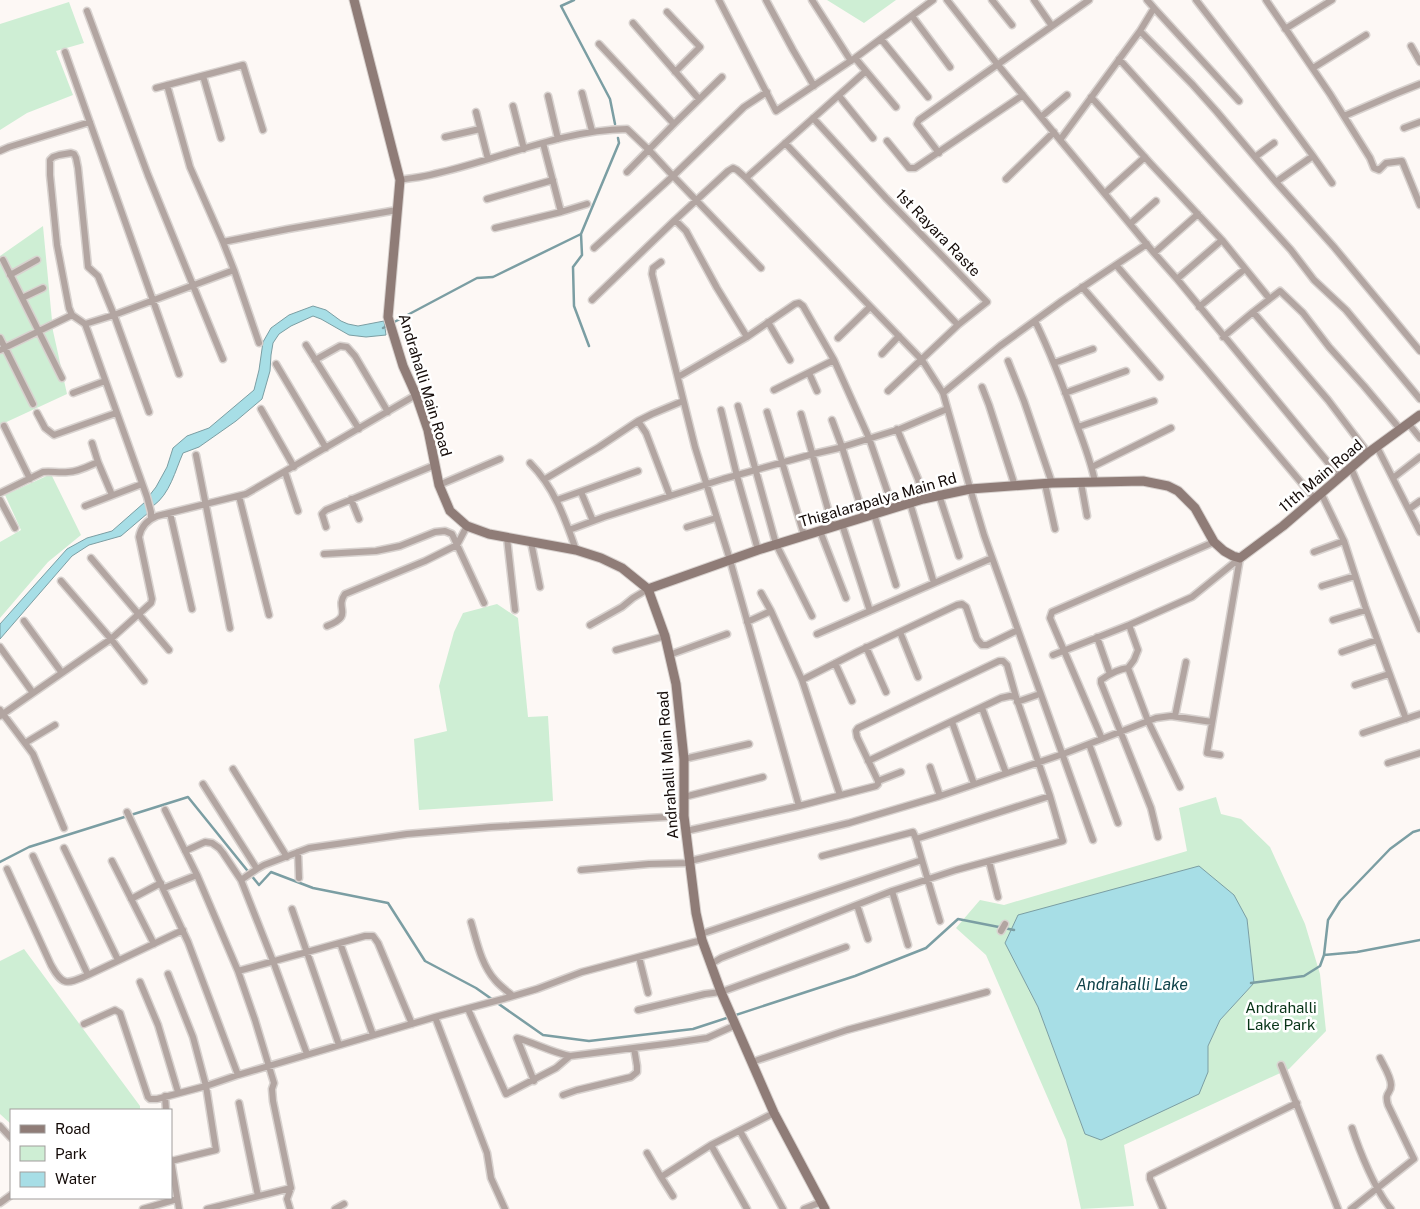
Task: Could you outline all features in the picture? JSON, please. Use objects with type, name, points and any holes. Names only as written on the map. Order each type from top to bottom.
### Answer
[{"type":"main road","name":"Andrahalli Main Road","points":[[354,0],[400,180],[388,317],[403,366],[416,395],[428,430],[439,485],[450,511],[467,526],[490,534],[576,550],[601,558],[622,568],[648,590],[665,636],[676,684],[684,759],[684,816],[696,913],[702,937],[721,992],[774,1113],[824,1206]]},
{"type":"main road","name":"11th Main Road","points":[[1240,558],[1268,538],[1368,453],[1420,415]]},
{"type":"main road","name":"Thigalarapalya Main Rd","points":[[648,590],[776,544],[923,499],[970,489],[1049,483],[1144,481],[1168,486],[1178,491],[1195,508],[1214,542],[1224,551],[1240,558]]},
{"type":"street","points":[[718,0],[776,111],[853,60],[933,0]]},
{"type":"street","points":[[766,0],[814,86]]},
{"type":"street","points":[[812,0],[853,60],[866,71],[896,107]]},
{"type":"street","points":[[947,0],[1040,117],[1177,279],[1340,477]]},
{"type":"street","points":[[992,0],[1012,25]]},
{"type":"street","points":[[1034,0],[1052,26]]},
{"type":"street","points":[[1147,0],[1239,101]]},
{"type":"street","points":[[1196,0],[1250,70],[1332,183]]},
{"type":"street","points":[[1266,0],[1344,116],[1370,158],[1374,168],[1379,170],[1386,163],[1402,161],[1420,205]]},
{"type":"street","points":[[1286,29],[1332,0]]},
{"type":"street","points":[[939,153],[917,124],[919,120],[1085,1]]},
{"type":"street","points":[[1060,140],[1140,31],[1154,8]]},
{"type":"street","points":[[87,11],[148,175],[223,360]]},
{"type":"street","points":[[667,12],[700,47],[675,72]]},
{"type":"street","points":[[912,16],[950,67]]},
{"type":"street","points":[[633,23],[699,99]]},
{"type":"street","points":[[1140,31],[1192,84],[1334,247],[1420,351]]},
{"type":"street","points":[[1313,68],[1366,35]]},
{"type":"street","points":[[881,39],[928,97]]},
{"type":"street","points":[[599,44],[674,124]]},
{"type":"street","points":[[1411,46],[1420,62]]},
{"type":"street","points":[[65,52],[179,374]]},
{"type":"street","points":[[1119,59],[1291,250],[1314,280],[1346,310],[1420,399]]},
{"type":"street","points":[[156,88],[243,65],[263,130]]},
{"type":"street","points":[[746,178],[866,71]]},
{"type":"street","points":[[203,76],[221,138]]},
{"type":"street","points":[[628,172],[722,77]]},
{"type":"street","points":[[1344,116],[1420,84]]},
{"type":"street","points":[[167,85],[190,166],[224,242],[259,343]]},
{"type":"street","points":[[594,248],[673,176],[744,106],[767,92]]},
{"type":"street","points":[[582,93],[592,131]]},
{"type":"street","points":[[887,141],[909,168],[915,168],[1023,95]]},
{"type":"street","points":[[1040,117],[1067,95]]},
{"type":"street","points":[[548,96],[558,139]]},
{"type":"street","points":[[838,96],[873,138]]},
{"type":"street","points":[[1091,98],[1222,240],[1269,298]]},
{"type":"street","points":[[513,106],[524,149]]},
{"type":"street","points":[[476,112],[488,159]]},
{"type":"street","name":"1st Rayara Raste","points":[[813,118],[886,198],[987,302],[958,325],[888,391]]},
{"type":"street","points":[[0,151],[9,146],[90,122]]},
{"type":"street","points":[[1404,128],[1420,122]]},
{"type":"street","points":[[445,137],[480,129]]},
{"type":"street","points":[[400,180],[434,174],[592,131],[627,129],[762,268]]},
{"type":"street","points":[[1006,179],[1054,132]]},
{"type":"street","points":[[543,143],[561,212]]},
{"type":"street","points":[[785,143],[958,325]]},
{"type":"street","points":[[1255,156],[1274,143]]},
{"type":"street","points":[[149,412],[98,276],[88,267],[76,158],[71,153],[53,157],[50,160],[50,175],[57,245],[69,308],[72,315],[85,324],[147,496],[151,515]]},
{"type":"street","points":[[1276,182],[1313,156]]},
{"type":"street","points":[[1105,193],[1145,157]]},
{"type":"street","points":[[592,300],[675,220],[733,168],[746,178],[922,360],[944,393],[970,489],[992,558],[1093,840]]},
{"type":"street","points":[[487,199],[553,180]]},
{"type":"street","points":[[1130,224],[1156,201]]},
{"type":"street","points":[[495,228],[587,204]]},
{"type":"street","points":[[224,242],[397,210]]},
{"type":"street","points":[[1154,253],[1198,214]]},
{"type":"street","points":[[675,220],[686,231],[717,288],[747,336]]},
{"type":"street","points":[[1177,279],[1222,240]]},
{"type":"street","points":[[944,393],[1000,346],[1146,244]]},
{"type":"street","points":[[3,260],[62,378]]},
{"type":"street","points":[[10,274],[37,260]]},
{"type":"street","points":[[661,262],[653,268],[652,274],[683,402],[706,485],[730,560],[799,806]]},
{"type":"street","points":[[1116,265],[1318,496],[1344,541],[1366,610],[1406,719]]},
{"type":"street","points":[[1199,307],[1245,268]]},
{"type":"street","points":[[85,324],[153,301],[234,270]]},
{"type":"street","points":[[1082,287],[1160,377]]},
{"type":"street","points":[[22,298],[43,288]]},
{"type":"street","points":[[1224,337],[1269,298],[1280,291],[1303,313],[1328,347],[1370,392],[1400,429]]},
{"type":"street","points":[[678,377],[799,303],[803,306],[834,360],[869,438],[892,508]]},
{"type":"street","points":[[838,338],[870,307]]},
{"type":"street","points":[[1253,312],[1328,400],[1368,453]]},
{"type":"street","points":[[2,349],[72,315]]},
{"type":"street","points":[[1035,321],[1054,363],[1078,427],[1092,467],[1095,482]]},
{"type":"street","points":[[768,322],[790,360]]},
{"type":"street","points":[[882,354],[899,336]]},
{"type":"street","points":[[0,338],[2,349],[34,404]]},
{"type":"street","points":[[306,345],[359,429]]},
{"type":"street","points":[[316,360],[340,346],[347,347],[355,356],[388,412]]},
{"type":"street","points":[[1054,363],[1093,349]]},
{"type":"street","points":[[774,390],[834,360]]},
{"type":"street","points":[[1008,361],[1024,400],[1049,483],[1055,529]]},
{"type":"street","points":[[276,364],[326,448]]},
{"type":"street","points":[[1065,393],[1126,371]]},
{"type":"street","points":[[808,373],[817,391]]},
{"type":"street","points":[[73,393],[105,381]]},
{"type":"street","points":[[982,387],[1015,486]]},
{"type":"street","points":[[64,828],[33,754],[1,714],[111,639],[151,603],[152,599],[139,538],[140,530],[151,515],[170,513],[246,494],[416,395]]},
{"type":"street","points":[[1078,427],[1154,401]]},
{"type":"street","points":[[544,479],[599,447],[638,421],[683,402]]},
{"type":"street","points":[[738,406],[776,544],[812,616]]},
{"type":"street","points":[[261,409],[294,467]]},
{"type":"street","points":[[569,530],[706,485],[842,447],[918,422],[947,409]]},
{"type":"street","points":[[721,410],[758,550]]},
{"type":"street","points":[[767,412],[804,535]]},
{"type":"street","points":[[37,413],[45,428],[54,435],[116,413]]},
{"type":"street","points":[[801,414],[833,527]]},
{"type":"street","points":[[832,420],[864,517]]},
{"type":"street","points":[[638,421],[646,434],[670,496]]},
{"type":"street","points":[[1408,423],[1420,438]]},
{"type":"street","points":[[4,426],[30,479]]},
{"type":"street","points":[[1092,467],[1171,428]]},
{"type":"street","points":[[898,429],[918,479],[923,499]]},
{"type":"street","points":[[92,443],[112,495]]},
{"type":"street","points":[[1377,447],[1420,532]]},
{"type":"street","points":[[196,456],[230,628]]},
{"type":"street","points":[[1393,478],[1420,457]]},
{"type":"street","points":[[439,485],[500,459]]},
{"type":"street","points":[[0,493],[43,472],[79,470],[98,462]]},
{"type":"street","points":[[530,463],[544,479],[557,500],[576,550]]},
{"type":"street","points":[[326,527],[323,512],[435,464]]},
{"type":"street","points":[[1351,468],[1418,618],[1420,628]]},
{"type":"street","points":[[557,500],[638,471]]},
{"type":"street","points":[[285,472],[298,510]]},
{"type":"street","points":[[1081,483],[1087,516]]},
{"type":"street","points":[[86,506],[142,484]]},
{"type":"street","points":[[581,492],[593,522]]},
{"type":"street","points":[[939,495],[959,556]]},
{"type":"street","points":[[239,496],[269,615]]},
{"type":"street","points":[[351,499],[359,519]]},
{"type":"street","points":[[0,500],[14,528]]},
{"type":"street","points":[[1409,509],[1420,501]]},
{"type":"street","points":[[910,503],[934,583]]},
{"type":"street","points":[[170,513],[192,609]]},
{"type":"street","points":[[874,514],[896,584]]},
{"type":"street","points":[[687,528],[716,518]]},
{"type":"street","points":[[842,524],[870,611]]},
{"type":"street","points":[[327,626],[337,622],[342,616],[342,598],[346,594],[424,561],[457,544],[467,526]]},
{"type":"street","points":[[324,554],[382,550],[400,546],[434,532],[445,531],[452,534],[484,603]]},
{"type":"street","points":[[820,531],[846,598]]},
{"type":"street","points":[[507,538],[515,610]]},
{"type":"street","points":[[1314,552],[1344,541]]},
{"type":"street","points":[[531,542],[540,587]]},
{"type":"street","points":[[1102,739],[1050,618],[1052,612],[1214,542]]},
{"type":"street","points":[[91,558],[169,650]]},
{"type":"street","points":[[817,634],[992,558]]},
{"type":"street","points":[[1053,655],[1097,636],[1129,625],[1192,597],[1240,558]]},
{"type":"street","points":[[1220,755],[1207,753],[1240,558]]},
{"type":"street","points":[[1322,586],[1355,576]]},
{"type":"street","points":[[61,581],[144,681]]},
{"type":"street","points":[[590,625],[648,590]]},
{"type":"street","points":[[761,593],[802,680],[840,795]]},
{"type":"street","points":[[802,680],[866,647],[951,607],[962,604],[966,607],[977,640],[982,645],[987,645],[1018,630]]},
{"type":"street","points":[[1333,620],[1366,610]]},
{"type":"street","points":[[746,622],[771,611]]},
{"type":"street","points":[[24,621],[62,673]]},
{"type":"street","points":[[1129,625],[1138,650],[1134,660],[1128,668],[1110,674],[1101,680],[1101,684],[1151,808],[1158,837]]},
{"type":"street","points":[[900,632],[918,677]]},
{"type":"street","points":[[669,654],[727,634]]},
{"type":"street","points":[[616,650],[665,636]]},
{"type":"street","points":[[1097,636],[1110,674]]},
{"type":"street","points":[[1342,652],[1377,640]]},
{"type":"street","points":[[866,647],[886,692]]},
{"type":"street","points":[[0,648],[33,693]]},
{"type":"street","points":[[711,964],[721,958],[892,891],[927,879],[1064,841],[1007,665],[1003,661],[999,661],[858,728],[856,731],[857,736],[878,781]]},
{"type":"street","points":[[1175,716],[1186,662]]},
{"type":"street","points":[[835,663],[852,701]]},
{"type":"street","points":[[1128,668],[1148,721],[1180,787]]},
{"type":"street","points":[[1355,685],[1389,674]]},
{"type":"street","points":[[868,761],[1001,698],[1010,696],[1017,700],[1036,695]]},
{"type":"street","points":[[982,708],[1006,773]]},
{"type":"street","points":[[1364,732],[1420,714]]},
{"type":"street","points":[[581,870],[690,862],[850,823],[940,796],[1063,754],[1156,718],[1175,716],[1212,722]]},
{"type":"street","points":[[952,722],[974,784]]},
{"type":"street","points":[[25,743],[55,725]]},
{"type":"street","points":[[684,759],[749,744]]},
{"type":"street","points":[[1089,744],[1118,824]]},
{"type":"street","points":[[1388,763],[1420,753]]},
{"type":"street","points":[[930,767],[940,796]]},
{"type":"street","points":[[234,770],[287,857]]},
{"type":"street","points":[[686,831],[799,806],[876,786],[878,781],[901,772]]},
{"type":"street","points":[[684,797],[763,777]]},
{"type":"street","points":[[203,784],[249,874],[273,961],[307,1054]]},
{"type":"street","points":[[916,839],[1050,796]]},
{"type":"street","points":[[165,810],[197,875],[238,971],[270,1065],[274,1083],[272,1089],[273,1100],[290,1188],[287,1200],[290,1209]]},
{"type":"street","points":[[129,816],[183,930],[238,1075]]},
{"type":"street","points":[[249,874],[309,848],[407,834],[491,827],[684,816]]},
{"type":"street","points":[[822,856],[913,832],[940,921]]},
{"type":"street","points":[[185,851],[205,842],[212,843],[249,874]]},
{"type":"street","points":[[64,848],[118,960]]},
{"type":"street","points":[[298,852],[298,878]]},
{"type":"street","points":[[33,856],[88,975]]},
{"type":"street","points":[[84,1024],[115,1010],[120,1012],[148,1097],[153,1099],[206,1086],[307,1054],[538,989],[582,972],[639,957],[702,937],[922,860]]},
{"type":"street","points":[[112,861],[154,944]]},
{"type":"street","points":[[989,861],[998,897]]},
{"type":"street","points":[[8,869],[58,979],[65,982],[88,975],[183,930]]},
{"type":"street","points":[[131,899],[162,886],[197,875]]},
{"type":"street","points":[[892,891],[908,945]]},
{"type":"street","points":[[857,904],[868,939]]},
{"type":"street","points":[[292,909],[340,1045]]},
{"type":"street","points":[[471,922],[487,968],[494,978],[513,996]]},
{"type":"street","points":[[238,971],[366,936],[373,936],[378,943],[412,1024]]},
{"type":"street","points":[[340,943],[374,1035]]},
{"type":"street","points":[[638,1010],[721,992],[846,946]]},
{"type":"street","points":[[639,957],[648,993]]},
{"type":"street","points":[[168,974],[193,1037],[206,1086],[216,1150],[172,1161]]},
{"type":"street","points":[[140,982],[158,1025],[178,1092]]},
{"type":"street","points":[[752,1062],[850,1029],[987,992]]},
{"type":"street","points":[[468,1008],[506,1094],[556,1068],[570,1056]]},
{"type":"street","points":[[435,1017],[487,1153],[491,1178],[505,1209]]},
{"type":"street","points":[[534,1081],[517,1038],[529,1041],[556,1054],[570,1056],[707,1038],[733,1019]]},
{"type":"street","points":[[563,1095],[631,1077],[637,1072],[634,1048]]},
{"type":"street","points":[[1351,1209],[1414,1159],[1388,1105],[1386,1098],[1391,1085],[1380,1058]]},
{"type":"street","points":[[1281,1065],[1338,1209]]},
{"type":"street","points":[[165,1096],[166,1109]]},
{"type":"street","points":[[239,1103],[258,1196]]},
{"type":"street","points":[[1163,1209],[1150,1180],[1150,1175],[1297,1103]]},
{"type":"street","points":[[661,1177],[712,1145],[774,1113]]},
{"type":"street","points":[[0,1126],[10,1137]]},
{"type":"street","points":[[1352,1128],[1356,1143],[1378,1188],[1391,1209]]},
{"type":"street","points":[[740,1131],[782,1209]]},
{"type":"street","points":[[712,1145],[746,1209]]},
{"type":"street","points":[[647,1153],[673,1196]]},
{"type":"street","points":[[172,1167],[179,1209]]},
{"type":"street","points":[[207,1209],[290,1188]]},
{"type":"street","points":[[143,1209],[177,1199]]},
{"type":"street","points":[[335,1209],[344,1204]]},
{"type":"street","points":[[804,1209],[816,1204],[824,1206]]},
{"type":"green space","points":[[827,0],[896,0],[864,23]]},
{"type":"green space","points":[[69,2],[84,43],[56,51],[73,95],[27,113],[0,130],[0,24]]},
{"type":"green space","points":[[43,226],[53,331],[67,394],[0,425],[0,256]]},
{"type":"green space","points":[[51,474],[81,535],[48,562],[0,618],[0,542],[21,530],[5,495]]},
{"type":"green space","points":[[497,604],[518,618],[528,717],[548,716],[553,801],[419,810],[414,739],[447,731],[439,686],[454,632],[463,613]]},
{"type":"green space","name":"Andrahalli Lake Park","points":[[1216,797],[1221,814],[1241,819],[1270,847],[1305,924],[1320,974],[1326,1031],[1289,1069],[1124,1145],[1134,1206],[1081,1209],[1066,1140],[986,955],[956,928],[980,900],[1004,905],[1187,851],[1179,808]],"holes":[[[1018,916],[1247,919],[1254,983],[1220,1020],[1208,1046],[1208,1072],[1085,1134],[1038,1007],[1005,943]]]},
{"type":"green space","points":[[24,949],[140,1106],[140,1109],[10,1109],[10,1123],[0,1114],[0,961]]},
{"type":"water","points":[[313,306],[326,310],[348,324],[358,326],[384,321],[386,335],[366,337],[349,335],[313,316],[279,334],[273,343],[270,371],[262,399],[236,421],[199,447],[183,453],[168,489],[153,506],[149,496],[167,467],[173,448],[187,436],[209,428],[254,390],[263,342],[271,328],[289,315]]},
{"type":"water","points":[[145,502],[148,513],[121,536],[89,545],[72,556],[0,639],[0,624],[67,549],[87,538],[112,531]]},
{"type":"water","name":"Andrahalli Lake","points":[[1199,866],[1234,895],[1247,919],[1254,983],[1220,1020],[1208,1046],[1208,1072],[1199,1094],[1101,1140],[1085,1134],[1038,1007],[1005,943],[1018,915]]},
{"type":"waterway","points":[[574,0],[561,6],[610,99],[615,124]]},
{"type":"waterway","points":[[589,346],[574,306],[573,267],[582,255],[581,234],[619,143],[618,138]]},
{"type":"waterway","points":[[383,328],[477,278],[493,277],[581,234]]},
{"type":"waterway","points":[[0,862],[29,847],[188,797],[259,885],[271,872],[313,888],[388,903],[425,961],[476,988],[543,1035],[589,1041],[693,1029],[855,976],[926,948],[958,919],[1014,930]]},
{"type":"waterway","points":[[1324,955],[1328,920],[1340,901],[1390,849],[1413,832],[1420,830]]},
{"type":"waterway","points":[[1251,983],[1304,976],[1320,966],[1324,955],[1357,952],[1420,940]]}]
